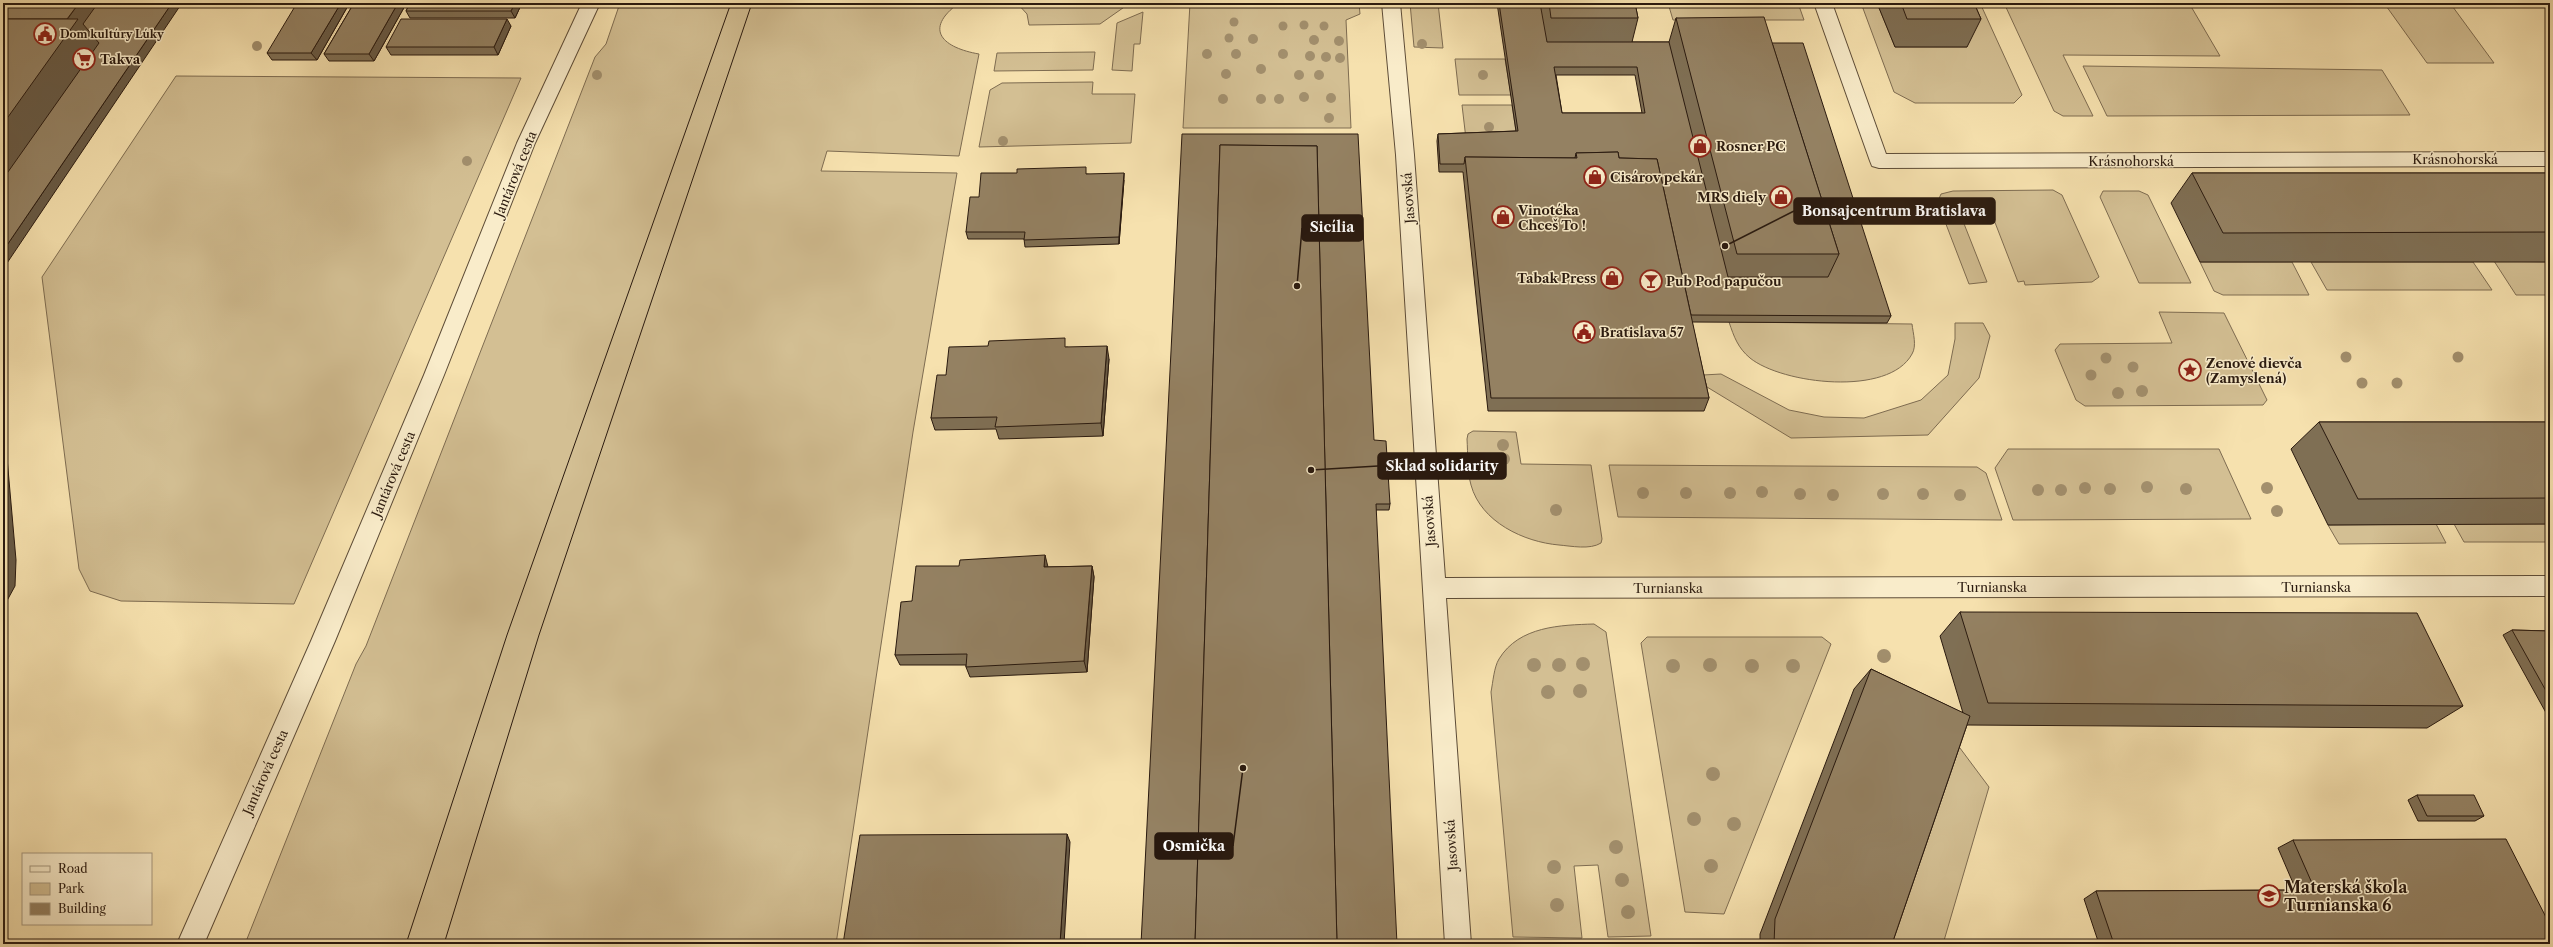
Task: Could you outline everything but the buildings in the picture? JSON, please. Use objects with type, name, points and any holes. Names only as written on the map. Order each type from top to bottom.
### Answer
[{"type":"street","name":"Jantárová cesta","points":[[190,944],[323,641],[434,375],[526,143],[591,3]]},
{"type":"street","name":"Jasovská","points":[[1391,3],[1406,155],[1458,944]]},
{"type":"street","name":"Krásnohorská","points":[[1823,3],[1879,161],[2550,160]]},
{"type":"street","name":"Turnianska","points":[[1434,588],[2550,586]]},
{"type":"green space","points":[[620,3],[959,3],[948,13],[942,22],[940,29],[942,36],[956,47],[979,54],[959,156],[827,151],[821,171],[957,173],[913,432],[836,944],[245,944],[356,664],[366,646],[595,57],[606,44]]},
{"type":"green space","points":[[1017,3],[1130,3],[1100,24],[1029,25],[1027,14]]},
{"type":"green space","points":[[1190,3],[1359,3],[1360,14],[1346,20],[1351,128],[1183,128]]},
{"type":"green space","points":[[1410,3],[1438,3],[1443,48],[1414,47]]},
{"type":"green space","points":[[1668,3],[1798,3],[1804,20],[1673,20]]},
{"type":"green space","points":[[1861,3],[1877,3],[1895,47],[1967,47],[1948,3],[1980,3],[2022,95],[2014,103],[1915,103],[1894,92]]},
{"type":"green space","points":[[2004,3],[2189,3],[2220,56],[2063,55],[2093,116],[2063,116],[2054,111]]},
{"type":"green space","points":[[2384,3],[2450,3],[2494,63],[2427,63]]},
{"type":"green space","points":[[1143,12],[1140,44],[1134,44],[1132,71],[1112,70],[1117,23]]},
{"type":"green space","points":[[1095,52],[1093,70],[994,71],[997,53]]},
{"type":"green space","points":[[1455,59],[1505,59],[1511,95],[1459,95]]},
{"type":"green space","points":[[2083,66],[2382,70],[2410,115],[2107,116]]},
{"type":"green space","points":[[176,76],[521,78],[294,604],[121,601],[90,591],[79,569],[42,277]]},
{"type":"green space","points":[[1093,82],[1092,94],[1135,94],[1131,143],[979,147],[990,90],[1002,83]]},
{"type":"green space","points":[[1462,105],[1512,105],[1517,138],[1466,139]]},
{"type":"green space","points":[[2053,190],[2062,195],[2099,277],[2092,282],[2025,285],[2024,281],[2018,282],[1989,207],[1957,206],[1987,282],[1969,284],[1939,206],[1938,201],[1941,194],[1953,191]]},
{"type":"green space","points":[[2103,191],[2139,191],[2148,195],[2191,283],[2139,283],[2100,197]]},
{"type":"green space","points":[[2494,261],[2550,262],[2550,295],[2516,295]]},
{"type":"green space","points":[[2200,262],[2292,262],[2309,295],[2223,295],[2214,291]]},
{"type":"green space","points":[[2311,262],[2473,262],[2492,290],[2327,290]]},
{"type":"green space","points":[[2159,312],[2224,313],[2267,400],[2263,405],[2085,406],[2076,400],[2055,350],[2060,344],[2172,343]]},
{"type":"green space","points":[[1729,322],[1912,324],[1914,347],[1912,354],[1900,368],[1881,376],[1859,381],[1834,382],[1809,379],[1786,374],[1765,367],[1750,358],[1737,342]]},
{"type":"green space","points":[[1955,323],[1983,323],[1990,336],[1979,378],[1928,435],[1791,438],[1707,387],[1703,375],[1721,374],[1789,410],[1824,417],[1864,418],[1921,400],[1948,375],[1955,339]]},
{"type":"green space","points":[[1473,431],[1516,432],[1521,464],[1591,465],[1602,539],[1601,543],[1597,545],[1580,547],[1532,540],[1506,528],[1494,519],[1484,510],[1476,498],[1471,485],[1468,468],[1467,439],[1468,434]]},
{"type":"green space","points":[[2008,449],[2219,449],[2251,519],[2013,520],[1995,468]]},
{"type":"green space","points":[[1609,465],[1977,467],[1986,473],[2002,520],[1618,517]]},
{"type":"green space","points":[[2436,524],[2446,543],[2339,544],[2328,525]]},
{"type":"green space","points":[[2454,524],[2550,524],[2550,542],[2464,542]]},
{"type":"green space","points":[[1594,624],[1606,632],[1651,936],[1608,937],[1598,865],[1574,866],[1582,938],[1513,937],[1491,692],[1497,662],[1507,648],[1529,634],[1568,625]]},
{"type":"green space","points":[[1647,637],[1822,637],[1831,644],[1724,914],[1685,912],[1641,643]]},
{"type":"green space","points":[[1951,736],[1989,787],[1943,944],[1879,944]]},
{"type":"tram line","points":[[406,944],[507,635],[731,3]]},
{"type":"tram line","points":[[444,944],[539,635],[752,3]]},
{"type":"place","name":"Dom kultúry Lúky","points":[[45,34]]},
{"type":"place","name":"Takva","points":[[84,59]]},
{"type":"place","name":"Rosner PC","points":[[1700,146]]},
{"type":"place","name":"Cisárov pekár","points":[[1595,177]]},
{"type":"place","name":"MRS diely","points":[[1781,197]]},
{"type":"place","name":"Vinotéka Chceš To !","points":[[1503,217]]},
{"type":"place","name":"Bonsajcentrum Bratislava","points":[[1725,246]]},
{"type":"place","name":"Tabak Press","points":[[1612,278]]},
{"type":"place","name":"Pub Pod papučou","points":[[1651,281]]},
{"type":"place","name":"Sicília","points":[[1297,286]]},
{"type":"place","name":"Bratislava 57","points":[[1584,332]]},
{"type":"place","name":"Zenové dievča (Zamyslená)","points":[[2190,370]]},
{"type":"place","name":"Sklad solidarity","points":[[1311,470]]},
{"type":"place","name":"Osmička","points":[[1243,768]]},
{"type":"place","name":"Materská škola Turnianska 6","points":[[2269,896]]}]
